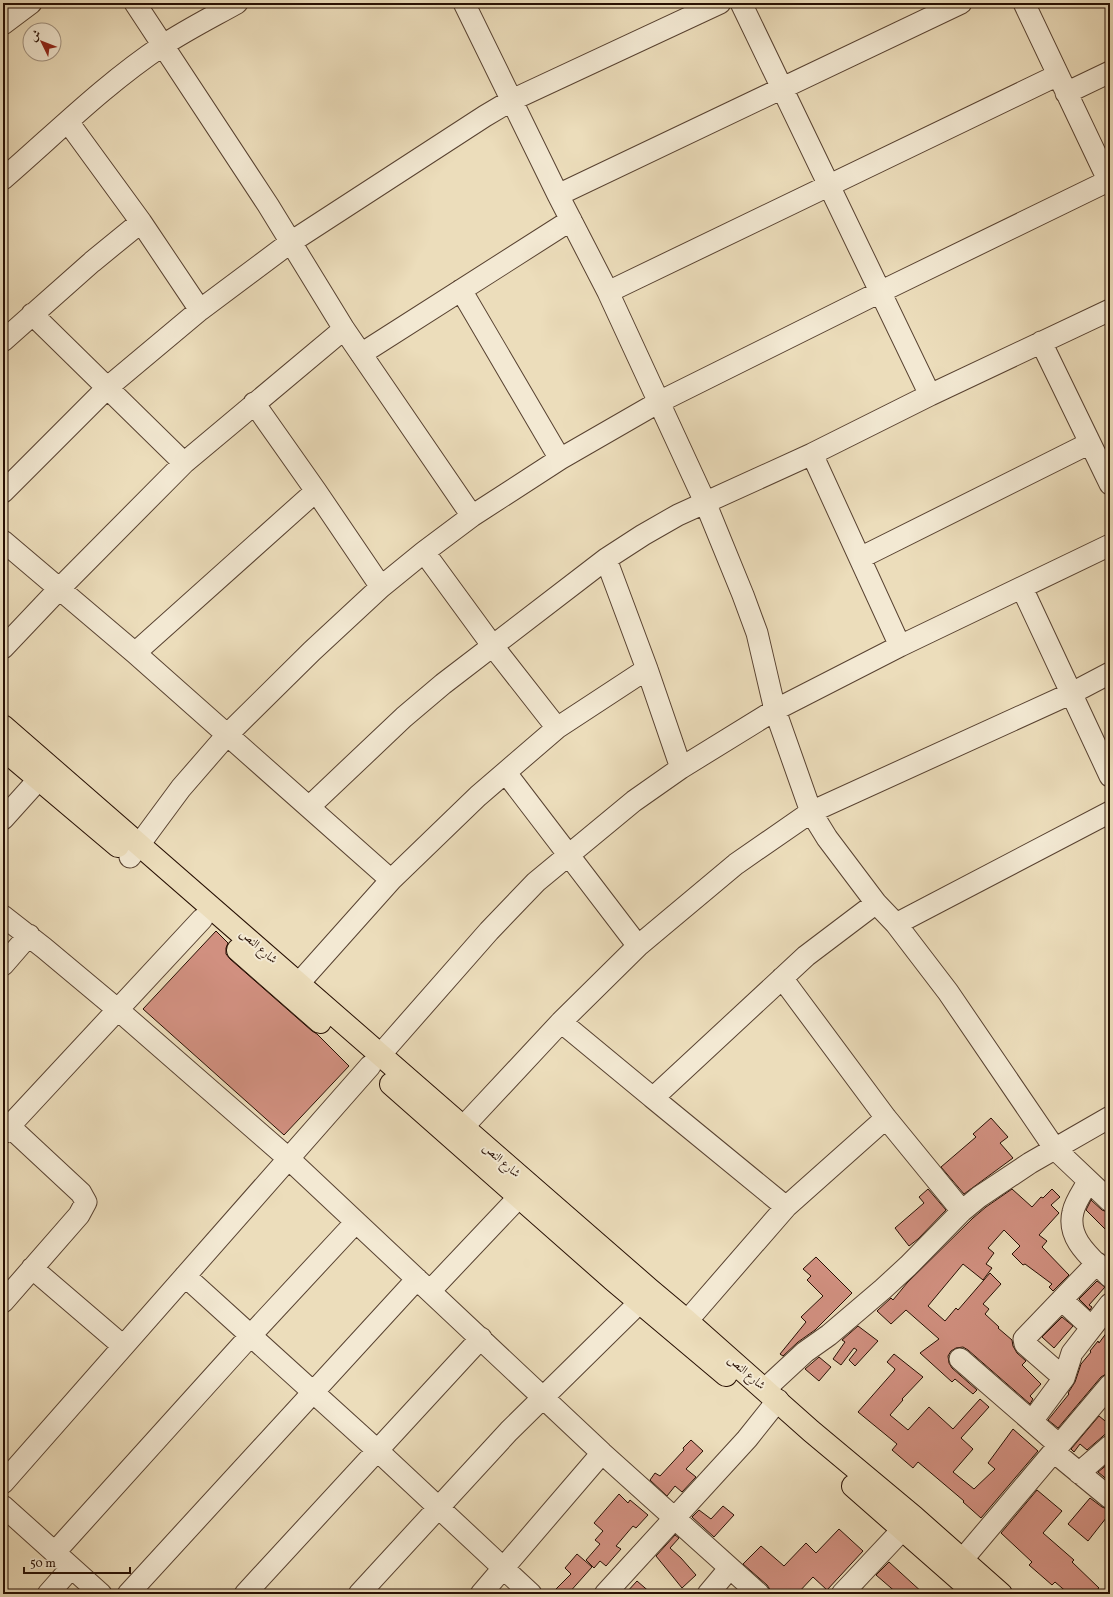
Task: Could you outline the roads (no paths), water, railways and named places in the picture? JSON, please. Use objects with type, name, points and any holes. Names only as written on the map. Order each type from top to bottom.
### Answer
[{"type":"main road","name":"شارع النص","points":[[3,726],[135,851],[202,918],[375,1060],[462,1127],[618,1273],[640,1302],[736,1383],[771,1401],[812,1431],[914,1517],[1001,1594]]},
{"type":"main road","name":"شارع النص","points":[[3,749],[39,779],[135,851],[299,983],[375,1060],[519,1197],[618,1273],[687,1321],[969,1592]]},
{"type":"street","points":[[3,23],[31,3]]},
{"type":"street","points":[[135,3],[234,152],[344,329],[472,516]]},
{"type":"street","points":[[3,179],[112,83],[163,45],[237,3]]},
{"type":"street","points":[[3,492],[108,387],[200,310],[291,242],[512,100],[720,3]]},
{"type":"street","points":[[741,3],[930,395]]},
{"type":"street","points":[[558,195],[961,3]]},
{"type":"street","points":[[135,851],[181,788],[227,735],[312,651],[381,587],[472,516],[560,459],[659,402],[880,292],[1109,182],[1024,3]]},
{"type":"street","points":[[469,5],[512,100],[558,195],[608,292],[705,502],[744,595],[757,633],[775,710],[811,812],[827,838],[876,903],[896,924],[948,992],[1055,1149],[1088,1182],[1110,1201]]},
{"type":"street","points":[[608,292],[829,186],[1062,84],[1110,72]]},
{"type":"street","points":[[68,122],[141,222],[200,310]]},
{"type":"street","points":[[361,354],[571,220]]},
{"type":"street","points":[[3,341],[92,262],[141,222]]},
{"type":"street","points":[[461,290],[560,459]]},
{"type":"street","points":[[309,807],[404,718],[443,684],[606,559],[643,534],[705,502],[812,454],[930,395],[1110,310]]},
{"type":"street","points":[[32,314],[184,463]]},
{"type":"street","points":[[3,648],[59,589],[184,463],[344,329]]},
{"type":"street","points":[[1041,342],[1110,484]]},
{"type":"street","points":[[254,403],[381,587]]},
{"type":"street","points":[[860,558],[1090,444]]},
{"type":"street","points":[[812,454],[900,646]]},
{"type":"street","points":[[135,653],[316,491]]},
{"type":"street","points":[[3,541],[135,653],[391,880]]},
{"type":"street","points":[[3,1483],[489,931],[536,882],[567,855],[634,801],[681,768],[775,710],[900,646],[1110,545]]},
{"type":"street","points":[[424,552],[492,645],[557,728]]},
{"type":"street","points":[[606,559],[647,669],[681,768]]},
{"type":"street","points":[[1022,588],[1110,776]]},
{"type":"street","points":[[299,983],[391,880],[464,809],[557,728],[647,669]]},
{"type":"street","points":[[462,1127],[561,1022],[638,946],[736,864],[811,812],[1072,692],[1110,673]]},
{"type":"street","points":[[506,773],[567,855],[638,946]]},
{"type":"street","points":[[3,819],[39,779]]},
{"type":"street","points":[[896,924],[1110,812]]},
{"type":"street","points":[[653,1098],[806,956],[876,903]]},
{"type":"street","points":[[3,916],[29,935],[116,1009],[288,1159],[481,1338],[602,1453],[674,1517],[729,1569],[759,1594]]},
{"type":"street","points":[[3,1302],[79,1215],[86,1202],[81,1193],[6,1129],[202,918]]},
{"type":"street","points":[[3,965],[29,935]]},
{"type":"street","points":[[782,978],[886,1118],[962,1211]]},
{"type":"street","points":[[561,1022],[786,1207]]},
{"type":"street","points":[[605,1594],[747,1439],[805,1352],[829,1335],[883,1289],[962,1211],[979,1197],[1004,1180],[1110,1117]]},
{"type":"street","points":[[687,1321],[786,1207],[886,1118]]},
{"type":"street","points":[[1064,1378],[1024,1342],[1024,1339],[1062,1300],[1104,1270],[1079,1244],[1074,1236],[1072,1226],[1073,1211],[1088,1182]]},
{"type":"street","points":[[128,1594],[313,1392],[424,1285],[519,1197]]},
{"type":"street","points":[[55,1552],[251,1335],[356,1222]]},
{"type":"street","points":[[32,1268],[123,1346]]},
{"type":"street","points":[[185,1276],[378,1451],[531,1594]]},
{"type":"street","points":[[1062,1300],[1091,1327]]},
{"type":"street","points":[[359,1594],[489,1452],[640,1302]]},
{"type":"street","points":[[1032,1422],[1064,1378],[1072,1353],[1110,1304]]},
{"type":"street","points":[[245,1594],[481,1338]]},
{"type":"street","points":[[960,1359],[1032,1422],[1079,1473],[1110,1498]]},
{"type":"street","points":[[962,1560],[1110,1385]]},
{"type":"street","points":[[1079,1473],[1110,1446]]},
{"type":"street","points":[[481,1594],[602,1453]]},
{"type":"street","points":[[3,1506],[101,1594]]},
{"type":"street","points":[[842,1594],[903,1529]]},
{"type":"street","points":[[48,1594],[72,1568]]},
{"type":"street","points":[[708,1594],[729,1569]]}]
